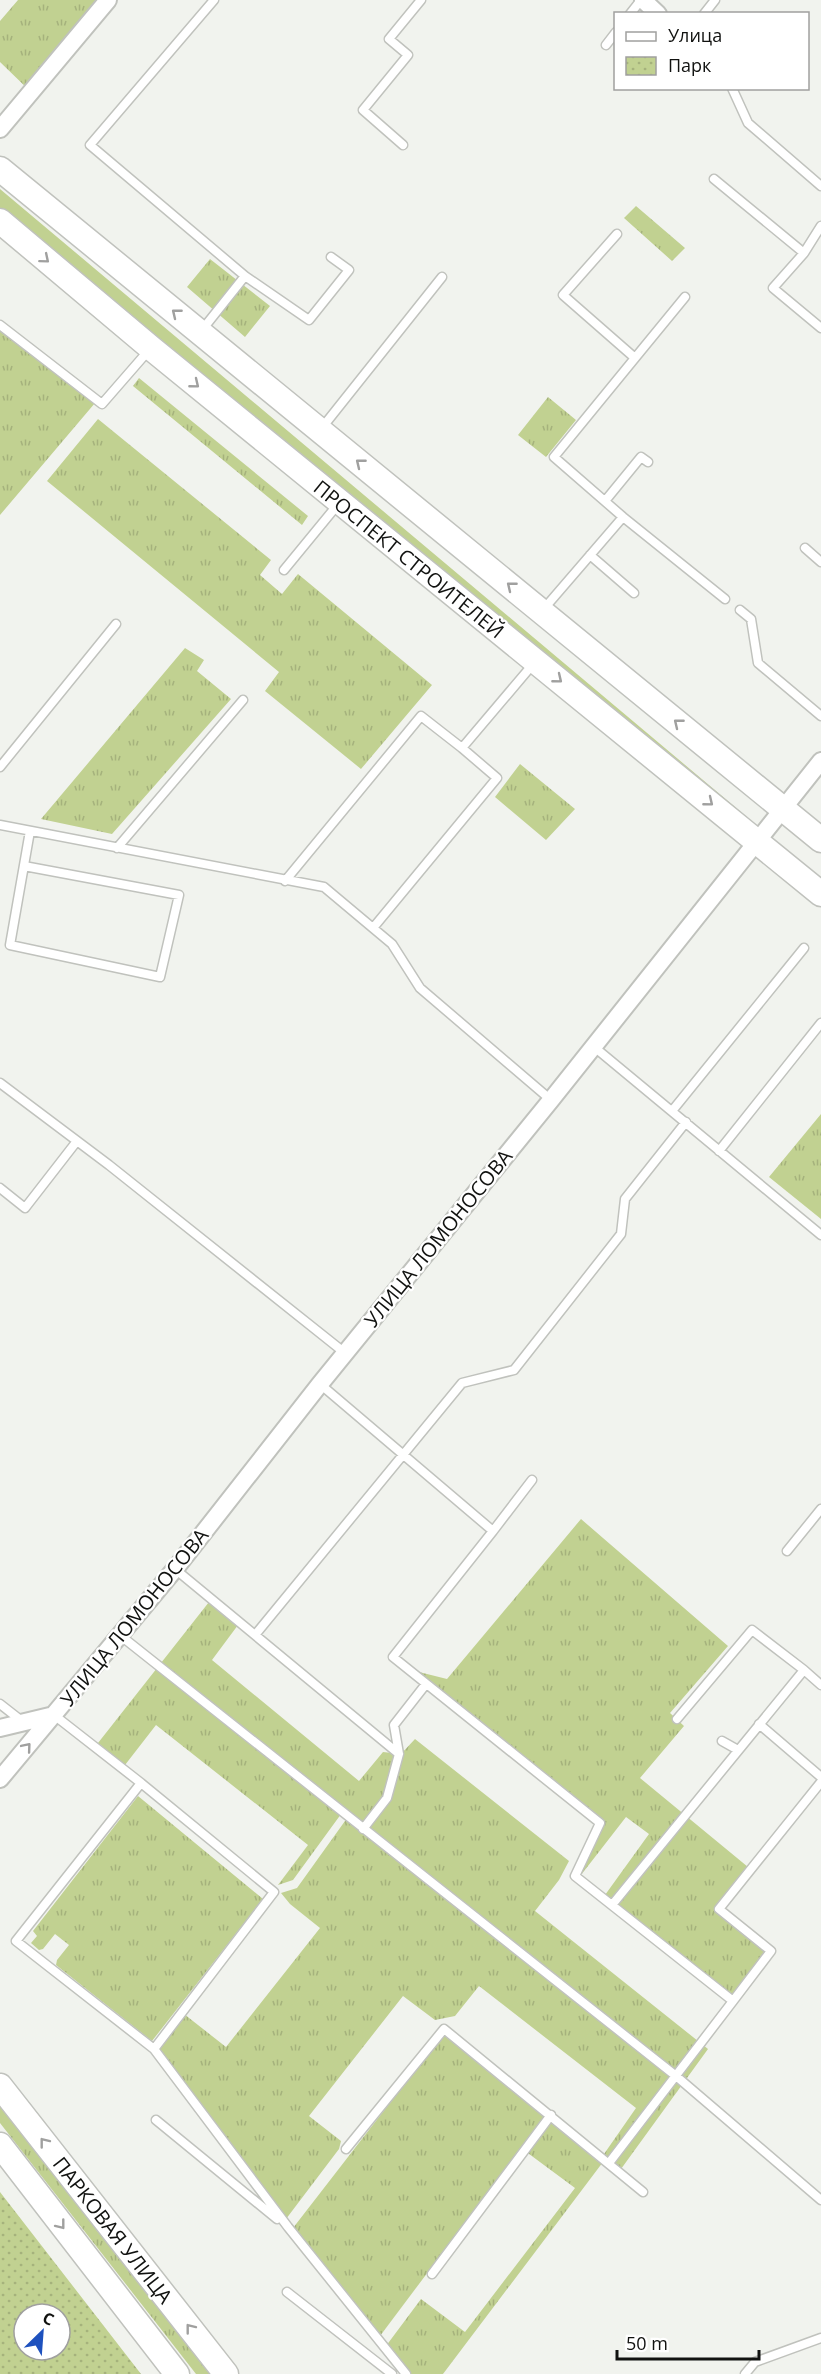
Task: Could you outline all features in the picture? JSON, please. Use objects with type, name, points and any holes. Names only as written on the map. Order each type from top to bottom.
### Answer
[{"type":"main road","points":[[0,169],[821,840]]},
{"type":"main road","name":"ПРОСПЕКТ СТРОИТЕЛЕЙ","points":[[0,221],[151,348],[821,894]]},
{"type":"main road","name":"ПАРКОВАЯ УЛИЦА","points":[[0,2086],[226,2374]]},
{"type":"main road","name":"ПАРКОВАЯ УЛИЦА","points":[[0,2145],[177,2374]]},
{"type":"street","points":[[0,129],[108,0]]},
{"type":"street","points":[[642,0],[656,12]]},
{"type":"street","name":"УЛИЦА ЛОМОНОСОВА","points":[[0,1779],[121,1636],[320,1384],[551,1100],[821,761]]},
{"type":"street","name":"УЛИЦА ЛОМОНОСОВА","points":[[0,1728],[54,1715]]},
{"type":"lane","points":[[213,0],[90,145],[245,276],[309,320],[349,270],[331,257]]},
{"type":"lane","points":[[402,145],[363,110],[408,54],[389,39],[421,0]]},
{"type":"lane","points":[[632,12],[642,0]]},
{"type":"lane","points":[[706,12],[715,0]]},
{"type":"lane","points":[[606,45],[614,33]]},
{"type":"lane","points":[[733,90],[748,123],[821,186]]},
{"type":"lane","points":[[714,179],[804,253]]},
{"type":"lane","points":[[820,229],[804,253],[773,288],[821,328]]},
{"type":"lane","points":[[617,234],[563,295],[635,358]]},
{"type":"lane","points":[[200,333],[245,276]]},
{"type":"lane","points":[[320,431],[442,277]]},
{"type":"lane","points":[[685,297],[554,457],[623,517],[725,599]]},
{"type":"lane","points":[[0,325],[102,404],[151,348]]},
{"type":"lane","points":[[605,501],[641,457],[648,462]]},
{"type":"lane","points":[[284,570],[340,502]]},
{"type":"lane","points":[[542,612],[623,517]]},
{"type":"lane","points":[[805,548],[821,562]]},
{"type":"lane","points":[[590,555],[634,593]]},
{"type":"lane","points":[[740,610],[751,620],[758,663],[821,716]]},
{"type":"lane","points":[[0,767],[116,624]]},
{"type":"lane","points":[[462,748],[536,661]]},
{"type":"lane","points":[[117,848],[243,699]]},
{"type":"lane","points":[[285,881],[421,716],[497,778],[373,928]]},
{"type":"lane","points":[[0,825],[324,887],[392,944],[420,988],[551,1100]]},
{"type":"lane","points":[[24,866],[178,895],[160,977],[10,945],[30,831]]},
{"type":"lane","points":[[672,1112],[804,948]]},
{"type":"lane","points":[[719,1151],[821,1023]]},
{"type":"lane","points":[[593,1046],[821,1235]]},
{"type":"lane","points":[[0,1083],[345,1353]]},
{"type":"lane","points":[[255,1635],[462,1383],[514,1370],[621,1234],[625,1198],[686,1122]]},
{"type":"lane","points":[[0,1188],[25,1208],[77,1141]]},
{"type":"lane","points":[[320,1384],[493,1531]]},
{"type":"lane","points":[[532,1480],[393,1657],[600,1823],[575,1876],[733,2001]]},
{"type":"lane","points":[[787,1551],[821,1509]]},
{"type":"lane","points":[[175,1569],[399,1754]]},
{"type":"lane","points":[[677,1719],[752,1630],[821,1685]]},
{"type":"lane","points":[[121,1636],[676,2076],[821,2200]]},
{"type":"lane","points":[[612,1905],[804,1670]]},
{"type":"lane","points":[[363,1829],[387,1798],[399,1754],[394,1725],[426,1684]]},
{"type":"lane","points":[[0,1704],[23,1722]]},
{"type":"lane","points":[[54,1715],[141,1782],[274,1892],[154,2049]]},
{"type":"lane","points":[[759,1724],[821,1777]]},
{"type":"lane","points":[[722,1741],[738,1750]]},
{"type":"lane","points":[[141,1782],[16,1941],[154,2049],[288,2227],[406,2374]]},
{"type":"lane","points":[[609,2163],[771,1951],[719,1909],[821,1782]]},
{"type":"lane","points":[[346,2150],[444,2029],[643,2192]]},
{"type":"lane","points":[[432,2274],[551,2115]]},
{"type":"lane","points":[[156,2120],[288,2227]]},
{"type":"lane","points":[[287,2292],[392,2374]]},
{"type":"lane","points":[[745,2374],[755,2362],[821,2338]]},
{"type":"green space","points":[[18,0],[108,0],[31,92],[0,62],[0,21]]},
{"type":"green space","points":[[0,189],[747,817],[741,824],[0,213]]},
{"type":"green space","points":[[636,206],[685,248],[672,261],[624,218]]},
{"type":"green space","points":[[210,259],[270,306],[245,337],[187,287]]},
{"type":"green space","points":[[0,331],[95,403],[0,515]]},
{"type":"green space","points":[[139,378],[308,516],[302,525],[133,386]]},
{"type":"green space","points":[[548,397],[576,420],[546,457],[518,435]]},
{"type":"green space","points":[[98,419],[271,560],[260,575],[282,594],[298,574],[432,685],[361,769],[265,691],[279,672],[47,481]]},
{"type":"green space","points":[[185,648],[204,660],[197,671],[231,699],[112,834],[41,819]]},
{"type":"green space","points":[[520,764],[575,809],[546,840],[495,797]]},
{"type":"green space","points":[[821,1114],[821,1219],[769,1177]]},
{"type":"green space","points":[[581,1519],[728,1646],[670,1713],[684,1726],[640,1778],[748,1867],[715,1910],[766,1951],[732,1996],[605,1895],[649,1834],[626,1817],[581,1875],[604,1822],[415,1671],[447,1679]]},
{"type":"green space","points":[[209,1602],[238,1625],[212,1660],[359,1781],[383,1752],[401,1754],[415,1739],[569,1861],[559,1880],[535,1911],[708,2049],[621,2169],[604,2154],[636,2108],[479,1986],[455,2016],[435,2020],[403,1996],[309,2116],[341,2141],[339,2149],[286,2219],[158,2048],[184,2014],[226,2047],[320,1928],[290,1904],[281,1893],[297,1888],[350,1814],[344,1810],[293,1880],[278,1885],[308,1845],[156,1725],[125,1765],[98,1743]]},
{"type":"green space","points":[[138,1796],[263,1899],[152,2041],[56,1965],[57,1960],[69,1945],[55,1934],[43,1949],[39,1950],[31,1943],[37,1936],[33,1931]]},
{"type":"green space","points":[[444,2033],[603,2162],[443,2374],[410,2374],[386,2346],[421,2299],[465,2332],[575,2188],[521,2148],[380,2336],[293,2228]]},
{"type":"green space","points":[[0,2105],[210,2374],[196,2374],[0,2123]]},
{"type":"green space","points":[[0,2192],[141,2374],[0,2374]]}]
